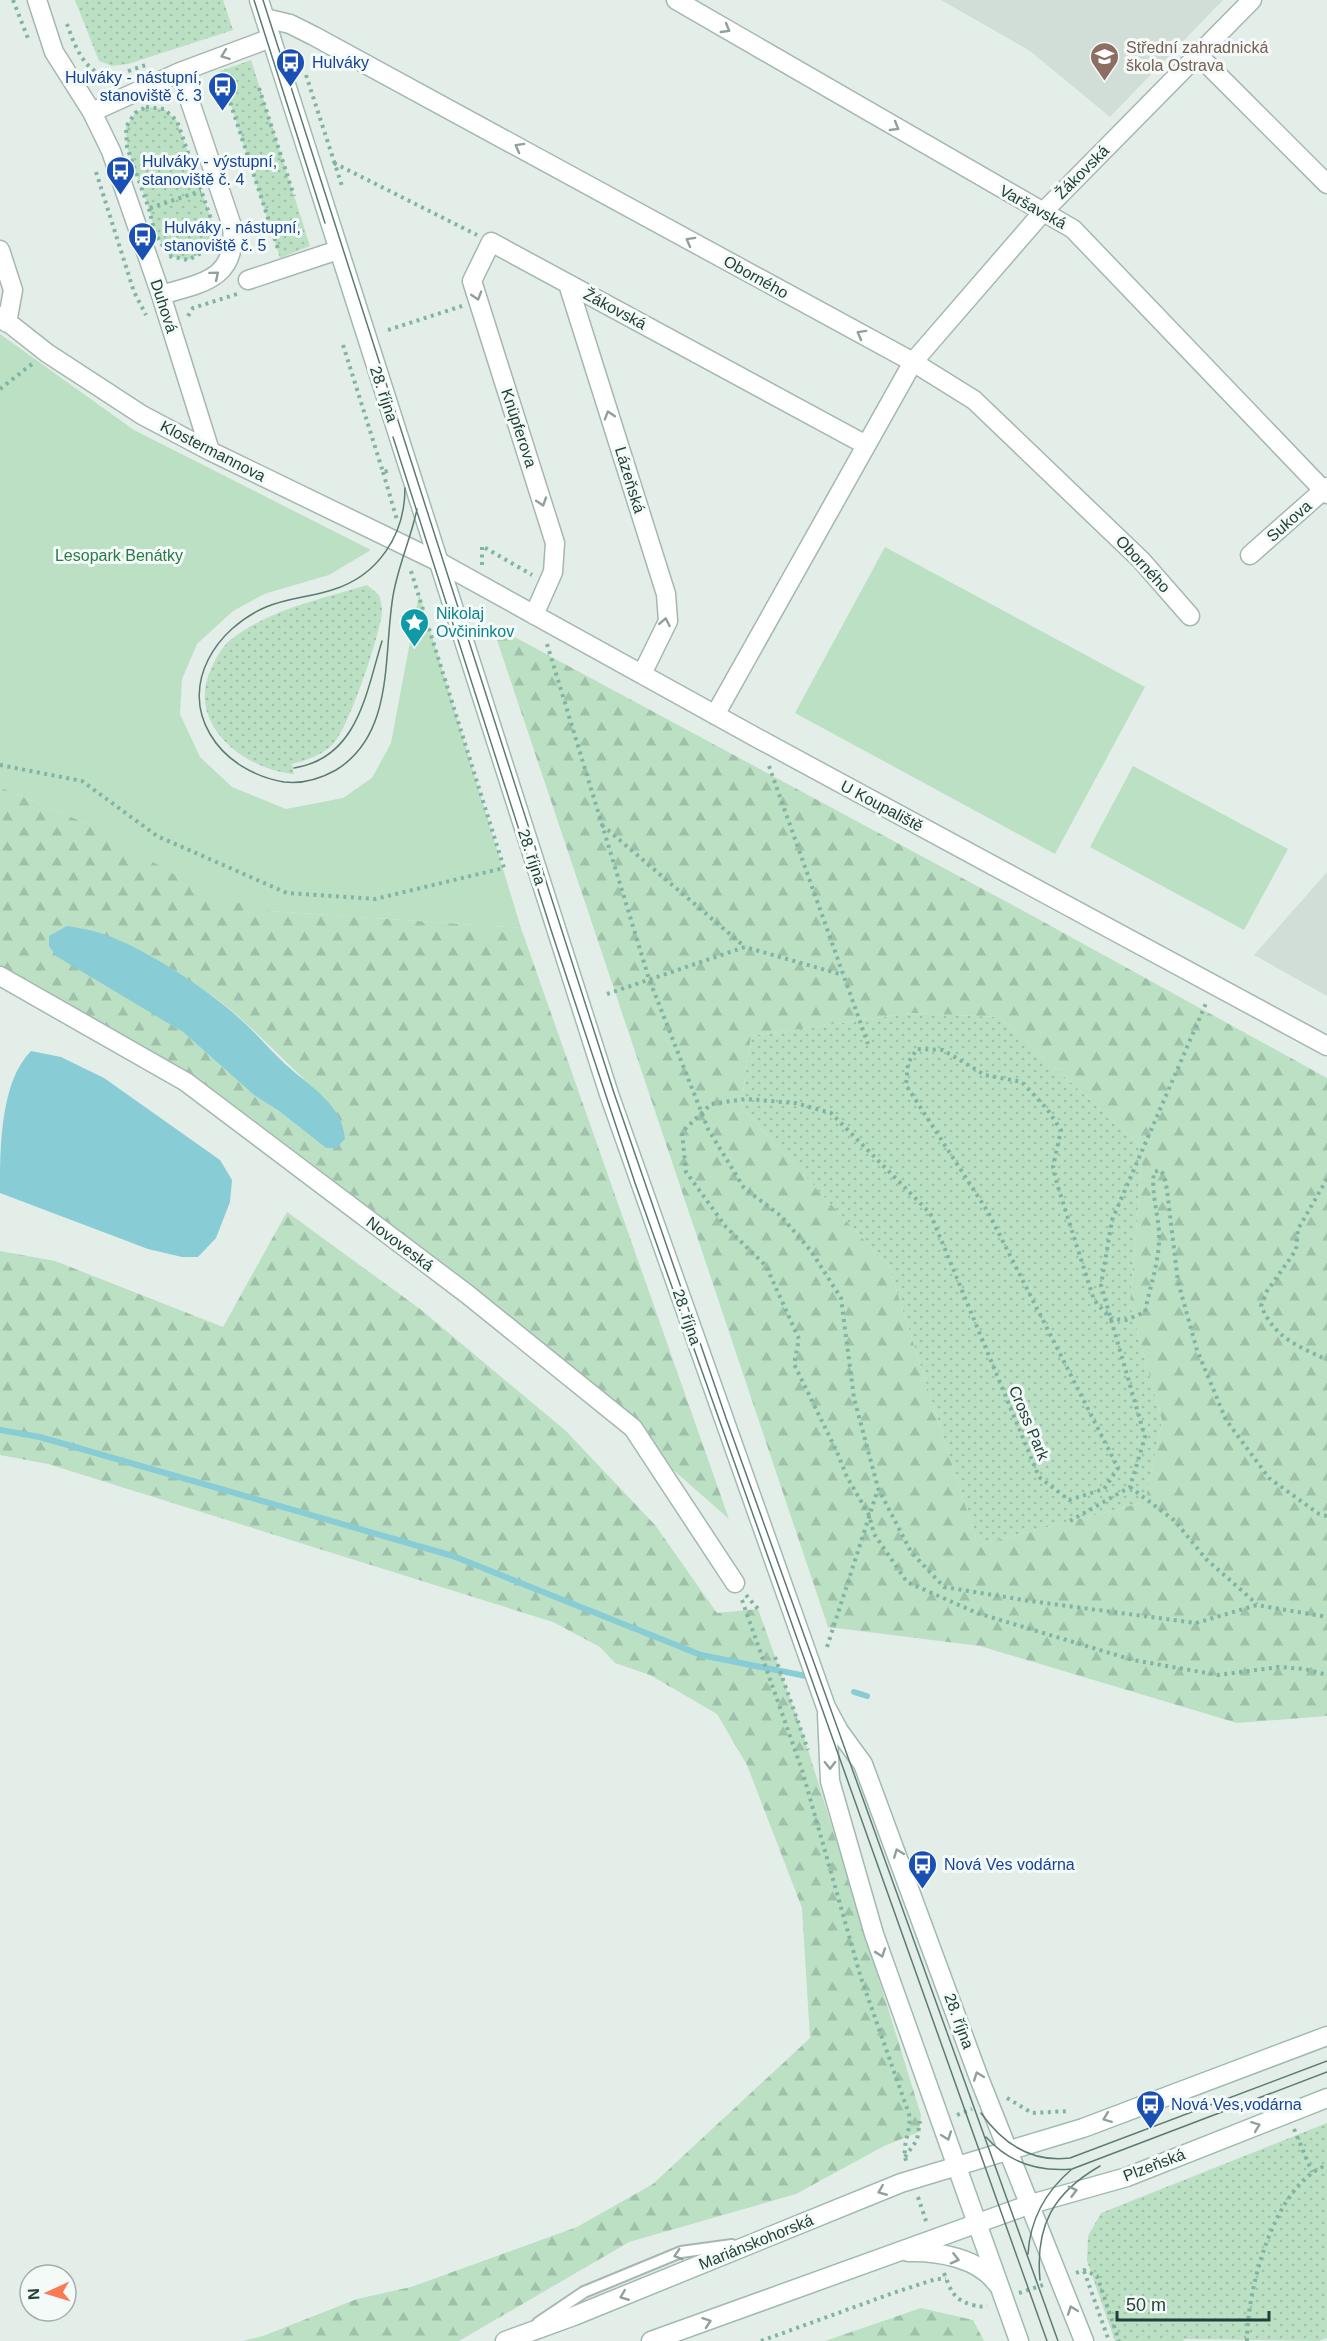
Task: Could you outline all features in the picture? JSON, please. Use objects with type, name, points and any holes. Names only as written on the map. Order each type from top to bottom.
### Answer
[{"type":"street","name":"Duhová","points":[[37,0],[54,52],[92,112],[111,151],[161,295],[210,451]]},
{"type":"street","name":"28. října","points":[[259,0],[609,1094],[826,1707],[839,1731],[863,1764],[999,2097],[1009,2150],[1084,2341]]},
{"type":"street","name":"Žákovská","points":[[715,715],[913,362],[1042,213],[1252,0]]},
{"type":"street","name":"Varšavská","points":[[681,1],[1073,229],[1326,491]]},
{"type":"street","name":"Oborného","points":[[265,18],[301,29],[913,362],[974,400],[1141,560],[1190,616]]},
{"type":"street","points":[[92,112],[180,72],[271,38]]},
{"type":"street","points":[[1198,55],[1327,184]]},
{"type":"street","points":[[161,295],[208,281],[221,271],[230,257],[234,242],[232,226],[180,72]]},
{"type":"street","name":"Žákovská","points":[[490,242],[866,445]]},
{"type":"street","name":"Knüpferova","points":[[490,242],[472,281],[555,543],[553,572],[534,615]]},
{"type":"street","points":[[0,250],[14,290],[3,319]]},
{"type":"street","points":[[248,280],[338,250]]},
{"type":"street","name":"Lázeňská","points":[[568,284],[666,594],[668,621],[642,675]]},
{"type":"street","name":"Klostermannova","points":[[3,319],[47,353],[142,415],[210,451],[439,562]]},
{"type":"street","name":"Sukova","points":[[1250,555],[1326,491]]},
{"type":"street","name":"U Koupaliště","points":[[439,562],[759,739],[1327,1046]]},
{"type":"street","name":"Novoveská","points":[[0,975],[186,1082],[467,1294],[633,1428],[735,1583]]},
{"type":"street","name":"28. října","points":[[826,1707],[830,1781],[874,1934],[1020,2341]]},
{"type":"street","points":[[1009,2150],[1083,2128],[1327,2036]]},
{"type":"street","name":"Plzeňská","points":[[977,2223],[1031,2204],[1127,2177],[1327,2098]]},
{"type":"street","name":"Mariánskohorská","points":[[512,2339],[912,2179],[1009,2150]]},
{"type":"street","points":[[651,2341],[897,2253],[935,2247],[977,2223]]},
{"type":"street","points":[[935,2247],[978,2267],[994,2280],[1002,2295]]},
{"type":"path","points":[[13,0],[30,43]]},
{"type":"path","points":[[64,17],[80,56],[92,68],[104,74],[113,75],[157,61]]},
{"type":"path","points":[[230,67],[220,70],[280,258]]},
{"type":"path","points":[[306,75],[343,189]]},
{"type":"path","points":[[259,88],[294,196]]},
{"type":"path","points":[[146,107],[164,109],[177,121],[201,191],[211,219],[214,239],[205,251],[188,260],[169,256],[155,233],[127,147],[126,127],[135,113],[146,107]]},
{"type":"path","name":"Duhová","points":[[94,162],[134,292],[148,321]]},
{"type":"path","points":[[334,162],[490,242]]},
{"type":"path","points":[[149,209],[201,191]]},
{"type":"path","points":[[388,330],[478,301]]},
{"type":"path","points":[[0,389],[47,353]]},
{"type":"path","points":[[0,765],[82,781],[157,836],[286,893],[375,899],[504,868],[403,544],[383,472]]},
{"type":"path","points":[[482,546],[548,584]]},
{"type":"path","points":[[547,644],[649,979],[708,1129],[744,1188],[782,1216],[811,1251],[841,1298],[854,1398],[878,1488],[911,1552],[944,1587],[1030,1601],[1196,1623],[1257,1605],[1327,1617]]},
{"type":"path","points":[[759,739],[868,1044]]},
{"type":"path","points":[[602,825],[745,947],[843,975]]},
{"type":"path","points":[[607,994],[745,947]]},
{"type":"path","points":[[1070,1521],[1130,1487],[1145,1437],[1101,1285],[1112,1220],[1207,1000]]},
{"type":"path","name":"Cross Park","points":[[1111,1319],[1094,1300],[1058,1187],[1053,1167],[1061,1130],[1047,1109],[1022,1082],[985,1075],[943,1050],[917,1049],[908,1063],[906,1085],[988,1212],[1118,1468],[1104,1489],[1069,1500],[1039,1477],[930,1213],[831,1113],[795,1103],[746,1099],[711,1104],[682,1132],[686,1172],[726,1227],[766,1266],[799,1339],[794,1364],[847,1477],[869,1515],[874,1534],[908,1582],[977,1612],[1133,1660],[1218,1675],[1279,1667],[1305,1669],[1327,1675]]},
{"type":"path","points":[[1111,1319],[1125,1320],[1145,1312],[1158,1261],[1159,1233],[1153,1181],[1154,1172],[1160,1170],[1164,1175],[1167,1190],[1178,1282],[1197,1350],[1226,1420],[1269,1478],[1319,1514],[1327,1515]]},
{"type":"path","points":[[1327,1179],[1298,1228],[1296,1250],[1267,1291],[1261,1306],[1270,1326],[1297,1345],[1327,1360]]},
{"type":"path","points":[[1130,1487],[1175,1521],[1206,1559],[1257,1605]]},
{"type":"path","points":[[827,1647],[878,1488]]},
{"type":"path","points":[[735,1583],[802,1770],[861,1978],[909,2114],[909,2130],[904,2145],[904,2158],[946,2279],[956,2300],[982,2307],[1002,2295],[1084,2270],[1097,2276],[1119,2341]]},
{"type":"path","points":[[776,1657],[786,1685]]},
{"type":"path","points":[[919,2129],[999,2097],[1032,2113],[1072,2110]]},
{"type":"path","points":[[1288,2113],[1312,2172]]},
{"type":"path","points":[[1247,2341],[1248,2308],[1257,2272],[1273,2227],[1294,2190],[1312,2172],[1327,2165]]},
{"type":"path","points":[[1084,2270],[1109,2341]]},
{"type":"path","points":[[761,2341],[893,2293],[936,2279],[946,2279]]},
{"type":"shaded area","name":"Střední zahradnická škola Ostrava","points":[[941,0],[1223,0],[1110,117],[1030,51]]},
{"type":"shaded area","points":[[1327,872],[1327,996],[1254,955]]},
{"type":"green space","points":[[75,0],[223,0],[233,30],[128,64],[112,66],[99,61]]},
{"type":"green space","points":[[251,60],[310,246],[280,258],[220,71]]},
{"type":"green space","points":[[146,107],[164,109],[177,121],[211,219],[214,239],[205,251],[188,260],[169,256],[155,233],[127,147],[126,127],[135,113]]},
{"type":"green space","name":"Lesopark Benátky","points":[[0,334],[134,430],[371,550],[329,575],[264,594],[233,611],[197,644],[182,679],[180,714],[200,757],[232,787],[286,809],[343,798],[372,778],[391,743],[419,594],[521,928],[271,911],[211,896],[88,824],[0,787]]},
{"type":"green space","points":[[885,547],[1145,687],[1055,854],[795,713]]},
{"type":"green space","points":[[367,585],[379,595],[382,611],[380,625],[355,702],[340,735],[319,755],[292,764],[294,774],[275,771],[239,754],[224,741],[213,725],[206,708],[205,689],[211,669],[223,648],[243,631],[277,613]]},
{"type":"green space","points":[[492,625],[1020,909],[1327,1078],[1327,1716],[1237,1723],[980,1646],[828,1627]],"holes":[[[911,1013],[999,1017],[1143,1148],[1130,1304],[1162,1421],[1145,1502],[978,1545],[889,1267],[741,1107],[751,1036]]]},
{"type":"green space","points":[[1133,766],[1288,849],[1244,930],[1090,847]]},
{"type":"green space","points":[[0,787],[88,824],[271,911],[521,928],[729,1519],[467,1288],[189,1086],[0,971]],"holes":[[[142,953],[192,982],[228,1008],[327,1100],[326,1148],[279,1111],[254,1095],[183,1032],[154,1013]]]},
{"type":"green space","points":[[911,1013],[999,1017],[1143,1148],[1130,1304],[1162,1421],[1145,1502],[978,1545],[889,1267],[741,1107],[751,1036]]},
{"type":"green space","points":[[287,1212],[420,1309],[566,1431],[655,1525],[717,1613],[758,1609],[805,1740],[921,2115],[919,2132],[884,2146],[796,2194],[629,2242],[459,2341],[243,2341],[263,2336],[357,2299],[411,2287],[577,2227],[653,2184],[810,2038],[802,1908],[747,1765],[717,1714],[650,1675],[615,1663],[600,1647],[553,1622],[48,1464],[0,1455],[0,1251],[55,1261],[223,1327]]},
{"type":"green space","points":[[1327,2123],[1327,2338],[1319,2341],[1183,2339],[1184,2341],[1115,2341],[1087,2261],[1088,2236],[1101,2213]]},
{"type":"green space","points":[[921,2308],[973,2320],[984,2341],[825,2341]]},
{"type":"water","points":[[67,926],[103,934],[136,948],[174,970],[226,1007],[284,1063],[323,1096],[338,1115],[345,1139],[336,1148],[326,1148],[279,1111],[254,1095],[183,1032],[56,956],[49,946],[49,936]]},
{"type":"water","points":[[31,1051],[61,1057],[104,1078],[220,1160],[232,1180],[230,1202],[216,1238],[198,1257],[182,1257],[148,1249],[0,1193],[0,1157],[8,1098],[13,1080]]},
{"type":"waterway","points":[[0,1430],[40,1437],[453,1556],[701,1655],[811,1677]]},
{"type":"waterway","points":[[854,1692],[867,1696]]},
{"type":"tram line","points":[[254,0],[325,223]]},
{"type":"tram line","points":[[263,0],[614,1093],[727,1421],[1058,2341]]},
{"type":"tram line","points":[[393,437],[635,1183],[1047,2341]]},
{"type":"tram line","points":[[405,488],[404,505],[394,537],[386,551],[363,575],[332,590],[274,604],[248,616],[232,629],[208,659],[199,696],[202,715],[216,743],[241,766],[273,780],[297,782],[330,773],[355,755],[368,736],[383,692],[393,596],[417,509]]},
{"type":"tram line","points":[[294,768],[316,762],[346,737],[364,701],[382,641]]},
{"type":"tram line","points":[[981,2113],[999,2134],[1019,2149],[1043,2157],[1070,2158],[1327,2061]]},
{"type":"tram line","points":[[986,2137],[1004,2153],[1025,2164],[1047,2169],[1072,2169],[1327,2072]]},
{"type":"tram line","points":[[1040,2280],[1041,2243],[1050,2213],[1070,2188],[1100,2166]]},
{"type":"tram line","points":[[1028,2254],[1032,2229],[1041,2207],[1054,2187],[1072,2169]]},
{"type":"place","name":"Střední zahradnická škola Ostrava","points":[[1105,82]]},
{"type":"place","name":"Hulváky","points":[[291,88]]},
{"type":"place","name":"Hulváky - nástupní, stanoviště č. 3","points":[[223,112]]},
{"type":"place","name":"Hulváky - výstupní, stanoviště č. 4","points":[[121,196]]},
{"type":"place","name":"Hulváky - nástupní, stanoviště č. 5","points":[[143,262]]},
{"type":"place","name":"Nikolaj Ovčininkov","points":[[415,648]]},
{"type":"place","name":"Nová Ves vodárna","points":[[923,1890]]},
{"type":"place","name":"Nová Ves,vodárna","points":[[1150,2130]]}]
